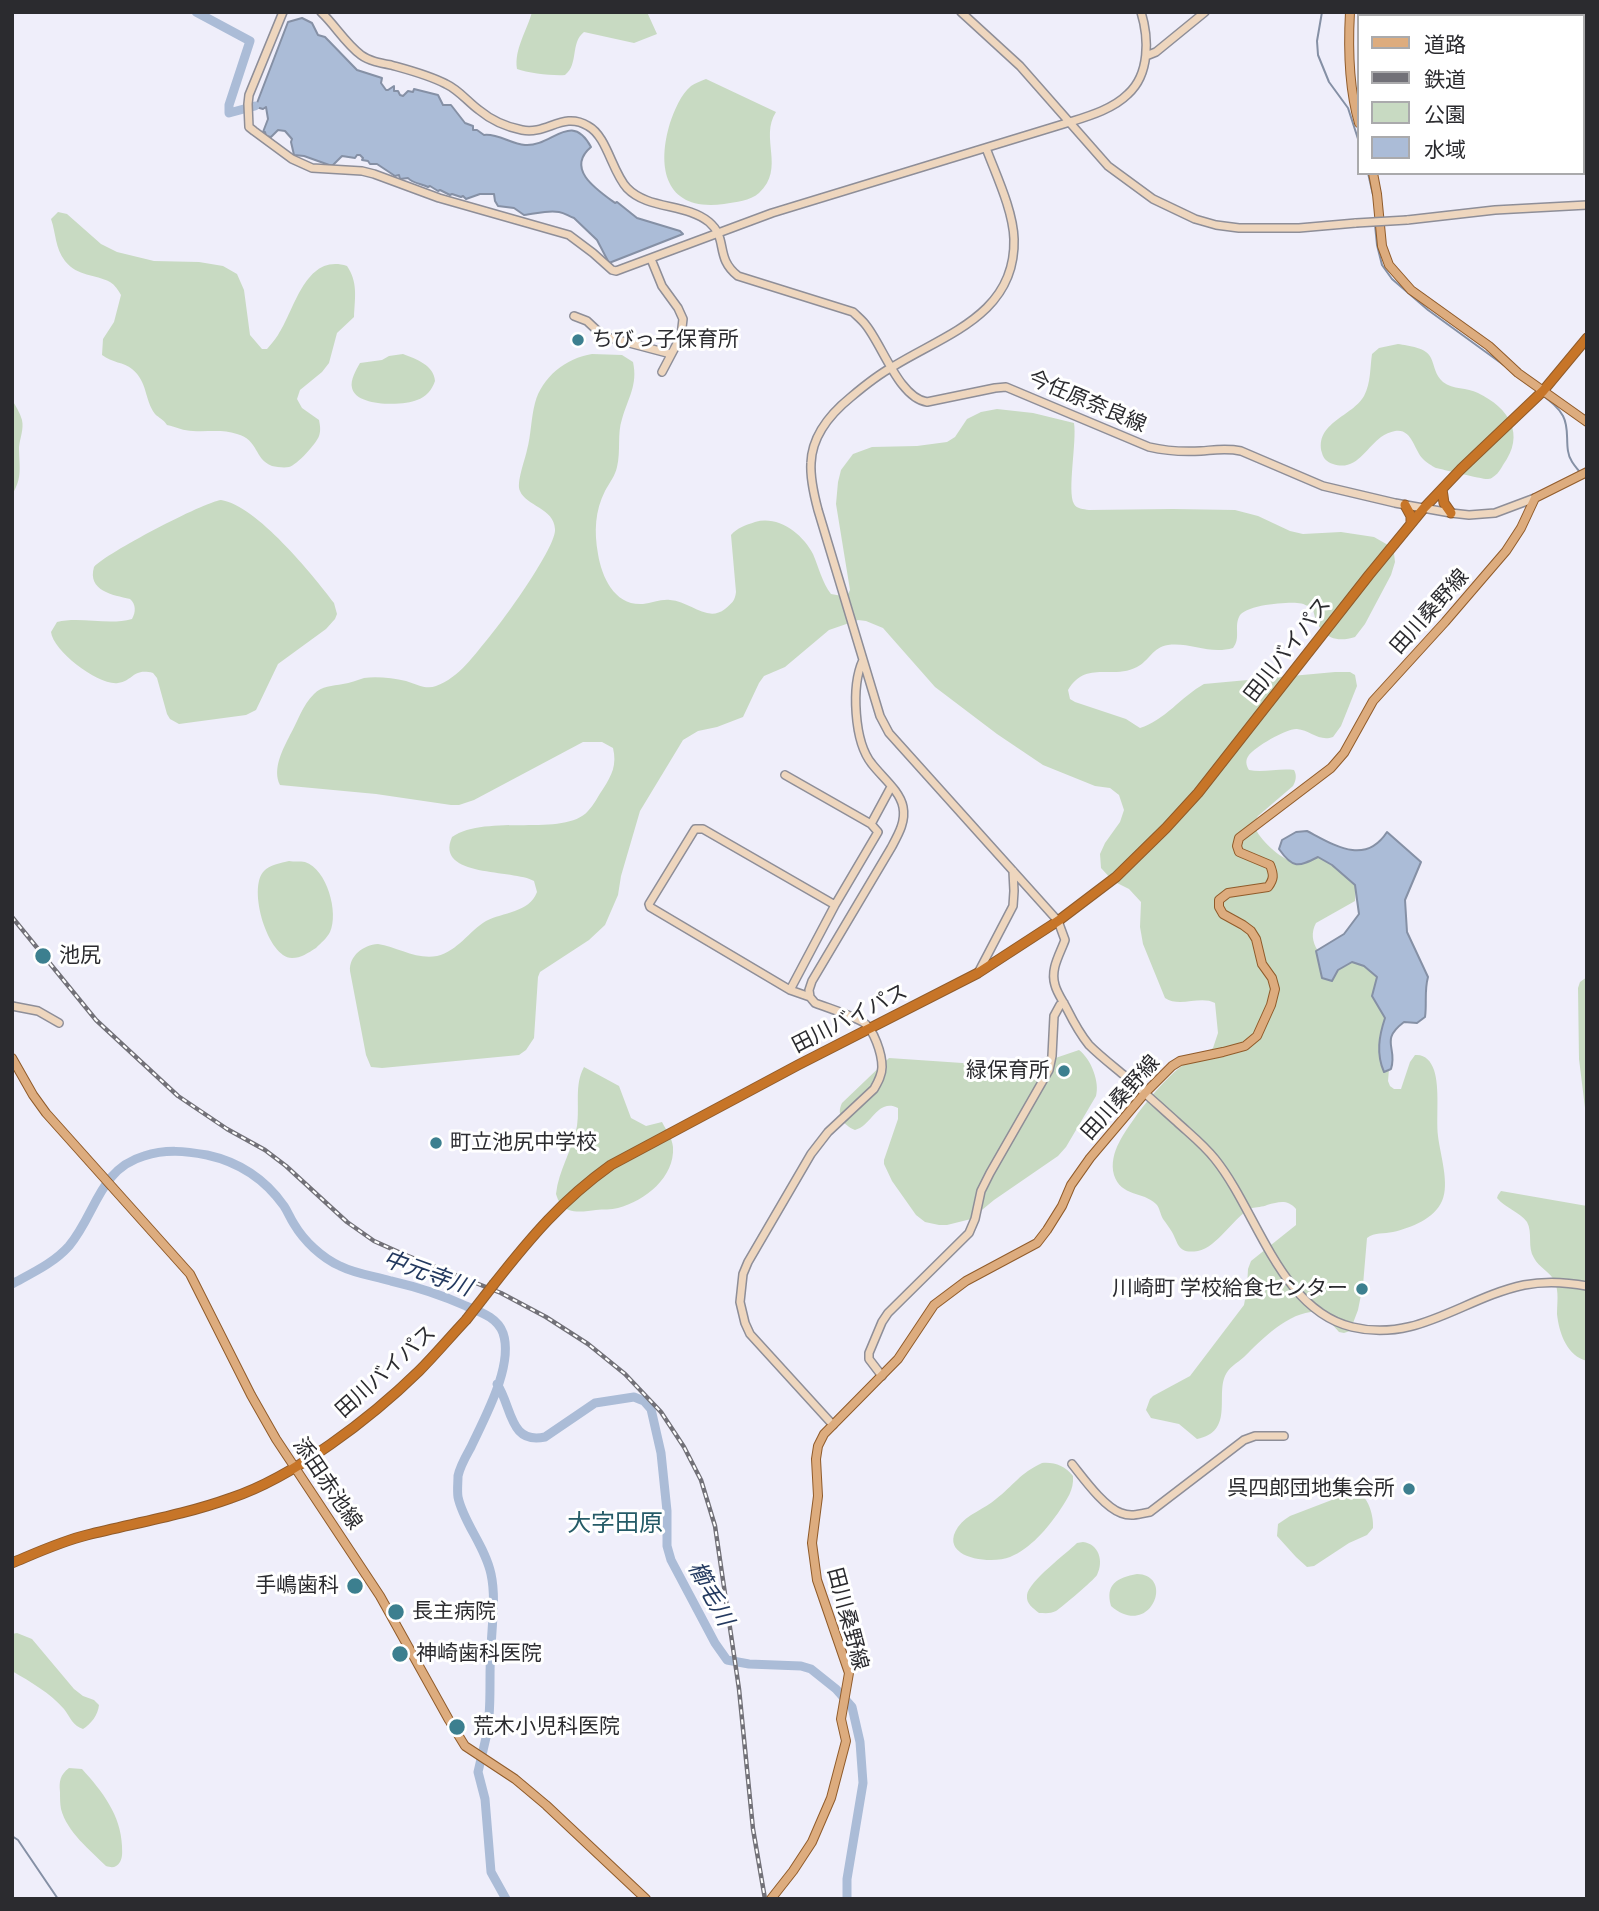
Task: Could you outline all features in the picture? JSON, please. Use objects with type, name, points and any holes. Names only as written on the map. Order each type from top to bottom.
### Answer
[{"type":"highway","name":"田川バイパス","points":[[12,1563],[85,1535],[185,1513],[233,1498],[294,1468],[355,1427],[419,1372],[466,1320],[529,1241],[589,1180],[635,1151],[978,973],[1058,921],[1116,877],[1198,793],[1424,508],[1543,391],[1587,338]]},
{"type":"highway","points":[[1442,489],[1444,502],[1451,513]]},
{"type":"highway","points":[[1405,505],[1412,523]]},
{"type":"main road","points":[[1350,12],[1351,84],[1358,120]]},
{"type":"main road","points":[[1373,175],[1382,246],[1389,265],[1411,290],[1489,346],[1518,373],[1587,422]]},
{"type":"main road","points":[[1535,498],[1587,472]]},
{"type":"main road","name":"田川桑野線","points":[[771,1899],[812,1842],[831,1798],[845,1744],[841,1719],[849,1673],[817,1580],[812,1543],[818,1496],[816,1460],[818,1446],[824,1434],[898,1359],[934,1305],[966,1281],[1037,1243],[1090,1158],[1145,1093],[1180,1060],[1245,1046],[1257,1036],[1271,1005],[1275,989],[1272,978],[1262,964],[1256,939],[1251,931],[1223,914],[1219,908],[1219,900],[1228,893],[1268,887],[1274,873],[1270,865],[1239,852],[1239,838],[1331,768],[1344,753],[1373,701],[1506,551],[1521,528],[1535,498]]},
{"type":"main road","name":"添田赤池線","points":[[12,1058],[46,1113],[190,1274],[251,1395],[294,1468],[380,1596],[465,1746],[515,1779],[646,1899]]},
{"type":"street","points":[[283,12],[249,95],[249,127],[292,159],[312,168],[374,174],[439,198],[569,235],[616,271],[772,213],[1070,122],[1119,102],[1130,93],[1146,56],[1141,12]]},
{"type":"street","points":[[321,12],[361,55],[448,84],[480,111],[497,121],[524,131],[543,130],[563,121],[573,120],[588,125],[597,133],[624,185],[634,195],[696,213],[710,222],[719,233]]},
{"type":"street","points":[[961,12],[1020,66],[1108,166],[1153,200],[1195,219],[1239,228],[1299,228],[1495,210],[1587,205]]},
{"type":"street","points":[[1146,56],[1156,52],[1205,12]]},
{"type":"street","points":[[986,148],[1012,222],[1014,241],[1011,265],[1003,287],[989,306],[972,321],[891,367],[835,410],[814,445],[811,485],[880,716],[889,733],[1058,921],[1065,940],[1055,965],[1055,986],[1087,1043],[1195,1137],[1215,1158],[1280,1269],[1297,1293],[1310,1305],[1333,1321],[1350,1327],[1389,1332],[1430,1321],[1522,1285],[1558,1282],[1587,1286]]},
{"type":"street","name":"今任原奈良線","points":[[719,233],[724,260],[738,276],[853,312],[866,324],[891,367],[914,398],[920,401],[927,402],[1006,387],[1149,447],[1166,451],[1241,451],[1322,486],[1451,513],[1495,513],[1535,498]]},
{"type":"street","points":[[651,259],[662,286],[678,308],[682,319],[681,336],[662,372]]},
{"type":"street","points":[[574,316],[587,321],[603,336],[671,354]]},
{"type":"street","points":[[810,998],[811,981],[900,832],[903,820],[900,797],[863,752],[856,686],[858,670],[863,660]]},
{"type":"street","points":[[785,775],[871,824],[878,832],[790,990]]},
{"type":"street","points":[[871,824],[891,787]]},
{"type":"street","points":[[833,1425],[750,1334],[740,1301],[741,1283],[748,1262],[811,1154],[828,1132],[874,1089],[880,1079],[882,1067],[879,1052],[870,1028],[863,1022],[790,990],[650,907],[650,900],[695,829],[699,828],[835,905]]},
{"type":"street","points":[[978,973],[1013,906],[1013,871]]},
{"type":"street","points":[[882,1376],[869,1359],[869,1353],[882,1322],[969,1233],[981,1191],[1049,1070],[1054,1016],[1064,1003]]},
{"type":"street","points":[[12,1006],[38,1011],[59,1023]]},
{"type":"street","points":[[1072,1464],[1110,1507],[1122,1514],[1135,1516],[1150,1512],[1244,1440],[1255,1436],[1284,1436]]},
{"type":"green space","points":[[532,12],[647,12],[657,34],[634,43],[584,32],[577,42],[572,65],[565,75],[534,73],[517,69],[519,47]]},
{"type":"green space","points":[[706,79],[776,112],[770,132],[771,173],[767,183],[755,196],[724,204],[704,205],[689,201],[678,194],[670,184],[664,156],[670,123],[687,89]]},
{"type":"green space","points":[[58,212],[67,214],[101,244],[117,252],[154,261],[199,262],[223,266],[237,274],[244,290],[250,335],[262,349],[267,349],[277,337],[303,286],[311,276],[321,268],[333,264],[347,266],[354,284],[354,317],[337,333],[329,363],[300,390],[297,399],[302,408],[319,420],[320,424],[319,436],[306,454],[289,467],[272,466],[262,459],[244,437],[226,432],[183,430],[167,425],[155,414],[137,374],[129,367],[102,355],[103,339],[114,322],[121,295],[110,282],[81,273],[65,261],[57,246],[51,219]]},
{"type":"green space","points":[[1398,344],[1425,351],[1443,382],[1478,393],[1506,414],[1511,423],[1513,443],[1500,470],[1490,479],[1436,468],[1423,459],[1409,436],[1401,431],[1393,431],[1383,436],[1360,458],[1348,465],[1333,464],[1324,458],[1321,443],[1324,434],[1364,396],[1372,354],[1379,348]]},
{"type":"green space","points":[[403,354],[424,363],[434,375],[435,381],[426,395],[411,402],[392,404],[371,402],[355,394],[352,382],[360,363]]},
{"type":"green space","points":[[592,354],[622,355],[633,362],[633,385],[621,425],[617,467],[597,514],[596,537],[598,554],[607,581],[618,595],[633,603],[670,600],[712,614],[725,609],[733,602],[736,592],[731,535],[745,526],[764,521],[781,524],[796,533],[809,547],[831,594],[848,594],[850,590],[836,504],[841,470],[853,454],[872,447],[947,442],[955,437],[967,419],[981,412],[997,409],[1033,413],[1074,423],[1071,489],[1074,504],[1078,508],[1235,510],[1303,534],[1341,532],[1374,537],[1388,545],[1394,553],[1395,562],[1391,575],[1365,624],[1355,637],[1339,639],[1327,635],[1318,624],[1313,609],[1303,604],[1266,605],[1242,613],[1233,648],[1216,650],[1163,646],[1137,667],[1118,672],[1091,673],[1075,681],[1068,690],[1070,699],[1075,702],[1126,719],[1140,728],[1157,720],[1204,684],[1335,672],[1350,672],[1355,675],[1357,686],[1341,726],[1333,737],[1323,738],[1302,730],[1292,730],[1264,743],[1248,757],[1246,762],[1249,770],[1294,770],[1296,776],[1293,786],[1258,816],[1254,825],[1265,842],[1288,860],[1301,860],[1327,852],[1345,861],[1356,886],[1355,901],[1316,923],[1314,944],[1318,951],[1333,949],[1376,973],[1392,1035],[1388,1081],[1390,1086],[1401,1089],[1415,1055],[1425,1057],[1429,1061],[1436,1077],[1438,1136],[1445,1186],[1439,1207],[1415,1225],[1367,1238],[1363,1285],[1350,1331],[1339,1332],[1321,1312],[1299,1315],[1269,1333],[1230,1368],[1223,1384],[1220,1421],[1216,1429],[1208,1435],[1197,1439],[1179,1424],[1151,1418],[1146,1410],[1150,1399],[1190,1376],[1244,1305],[1251,1261],[1296,1225],[1296,1209],[1283,1202],[1252,1208],[1205,1249],[1186,1251],[1178,1245],[1156,1204],[1122,1187],[1114,1175],[1113,1166],[1119,1142],[1138,1113],[1169,1077],[1193,1058],[1213,1048],[1218,1033],[1215,1003],[1203,1000],[1177,1002],[1165,998],[1143,944],[1140,927],[1141,902],[1129,889],[1113,881],[1101,868],[1100,854],[1120,822],[1124,810],[1119,795],[1110,788],[1095,786],[1043,765],[997,734],[935,687],[883,628],[858,620],[829,630],[785,667],[764,676],[743,717],[698,731],[683,740],[640,811],[618,895],[605,925],[589,940],[540,972],[534,1038],[526,1050],[519,1055],[371,1067],[366,1055],[350,971],[354,956],[362,949],[378,944],[415,955],[437,956],[451,950],[486,921],[528,904],[537,892],[534,881],[465,866],[454,859],[450,850],[452,837],[467,830],[485,827],[544,825],[577,819],[590,809],[609,779],[614,765],[613,748],[602,742],[583,742],[474,800],[459,805],[280,785],[277,772],[279,759],[303,708],[320,689],[374,677],[401,680],[425,687],[436,686],[459,671],[497,628],[548,551],[555,529],[550,516],[523,496],[519,487],[538,394],[549,377],[564,364]]},
{"type":"green space","points":[[12,400],[23,427],[19,447],[19,477],[12,495]]},
{"type":"green space","points":[[221,500],[235,505],[267,527],[334,603],[337,614],[326,629],[278,664],[256,710],[246,715],[179,724],[167,714],[157,678],[153,673],[137,673],[118,683],[100,679],[68,657],[51,632],[57,622],[66,620],[114,622],[132,619],[135,608],[132,601],[98,587],[94,582],[94,567],[156,529]]},
{"type":"green space","points":[[289,861],[305,862],[319,873],[329,892],[333,914],[330,932],[324,940],[316,948],[292,958],[283,955],[268,935],[259,906],[258,892],[259,880],[266,869]]},
{"type":"green space","points":[[1587,977],[1587,1124],[1579,1059],[1578,988],[1580,982]]},
{"type":"green space","points":[[1079,1050],[1091,1065],[1097,1090],[1066,1147],[1058,1156],[971,1219],[947,1225],[925,1222],[916,1215],[892,1181],[884,1160],[898,1119],[898,1108],[885,1107],[855,1130],[844,1122],[840,1115],[842,1103],[889,1058],[1021,1067]]},
{"type":"green space","points":[[584,1067],[619,1086],[631,1118],[646,1126],[662,1122],[673,1147],[672,1158],[664,1178],[648,1194],[615,1209],[572,1211],[562,1206],[556,1194],[577,1126],[578,1088]]},
{"type":"green space","points":[[1501,1191],[1587,1206],[1587,1361],[1574,1354],[1565,1343],[1558,1321],[1555,1282],[1532,1254],[1527,1222],[1497,1198]]},
{"type":"green space","points":[[1042,1463],[1059,1465],[1073,1476],[1067,1498],[1044,1531],[1025,1549],[1010,1557],[980,1559],[960,1552],[953,1538],[962,1522],[992,1503],[1028,1471]]},
{"type":"green space","points":[[1350,1493],[1365,1498],[1372,1516],[1373,1528],[1367,1535],[1349,1543],[1314,1566],[1307,1567],[1277,1536],[1278,1524],[1290,1516]]},
{"type":"green space","points":[[1077,1543],[1093,1546],[1099,1554],[1097,1575],[1056,1611],[1039,1613],[1030,1606],[1027,1595],[1029,1589]]},
{"type":"green space","points":[[1137,1574],[1149,1577],[1155,1584],[1156,1594],[1147,1611],[1137,1615],[1125,1614],[1111,1606],[1111,1587],[1118,1580]]},
{"type":"green space","points":[[17,1633],[32,1639],[74,1689],[99,1705],[96,1716],[86,1727],[83,1729],[77,1726],[53,1698],[12,1671],[12,1634]]},
{"type":"green space","points":[[69,1768],[82,1769],[114,1814],[121,1835],[122,1852],[121,1860],[115,1866],[106,1866],[80,1840],[64,1817],[60,1805],[60,1781]]},
{"type":"water","points":[[302,18],[312,23],[318,35],[325,37],[357,70],[382,78],[381,83],[386,90],[394,86],[394,91],[403,96],[414,89],[438,95],[443,105],[451,105],[465,123],[484,135],[525,145],[535,144],[568,131],[576,131],[584,136],[591,147],[581,163],[582,171],[593,185],[637,218],[683,234],[609,263],[597,240],[574,218],[563,213],[550,211],[524,215],[514,208],[498,206],[494,194],[480,194],[466,199],[463,196],[450,195],[408,178],[400,179],[399,175],[395,176],[377,164],[362,160],[360,155],[355,158],[342,156],[332,166],[294,155],[292,139],[285,131],[278,130],[271,137],[263,132],[268,119],[266,107],[250,110],[250,105],[257,103],[288,22]]},
{"type":"water","points":[[1307,831],[1349,850],[1369,848],[1387,832],[1421,862],[1405,900],[1407,932],[1428,977],[1425,1017],[1417,1023],[1404,1022],[1392,1034],[1393,1061],[1391,1069],[1384,1072],[1379,1045],[1385,1018],[1372,996],[1377,977],[1364,966],[1352,962],[1338,970],[1332,981],[1322,978],[1316,951],[1344,934],[1359,914],[1355,885],[1318,857],[1296,864],[1288,860],[1279,849],[1282,840],[1296,832]]},
{"type":"waterway","points":[[196,12],[250,41],[229,105],[229,113],[255,106]]},
{"type":"waterway","points":[[1322,12],[1317,41],[1318,55],[1329,82],[1348,108],[1358,139]]},
{"type":"waterway","points":[[1368,175],[1373,195]]},
{"type":"waterway","points":[[1375,225],[1382,265],[1392,279],[1428,310],[1505,366]]},
{"type":"waterway","points":[[1542,395],[1556,407],[1565,420],[1567,447],[1572,462],[1579,471]]},
{"type":"waterway","name":"中元寺川","points":[[12,1284],[50,1263],[69,1246],[117,1171],[144,1156],[160,1152],[183,1152],[219,1158],[260,1180],[277,1196],[308,1243],[333,1263],[352,1271],[439,1295],[482,1313],[497,1323],[503,1333],[505,1360],[490,1406],[460,1469],[458,1497],[491,1574],[493,1611],[489,1716],[478,1772],[485,1799],[491,1872],[506,1899]]},
{"type":"waterway","name":"櫛毛川","points":[[497,1384],[518,1430],[533,1438],[545,1437],[595,1403],[634,1397],[644,1401],[651,1409],[661,1453],[667,1511],[667,1546],[671,1560],[715,1643],[727,1660],[811,1669],[836,1689],[852,1707],[860,1742],[863,1783],[847,1879],[847,1899]]},
{"type":"waterway","points":[[12,1836],[18,1840],[58,1899]]},
{"type":"railway","points":[[12,917],[96,1020],[178,1096],[227,1129],[265,1150],[347,1222],[374,1241],[501,1293],[588,1344],[625,1374],[661,1412],[701,1480],[715,1526],[739,1689],[753,1829],[765,1899]]},
{"type":"place","name":"ちびっ子保育所","points":[[578,340]]},
{"type":"place","name":"池尻","points":[[43,956]]},
{"type":"place","name":"緑保育所","points":[[1064,1071]]},
{"type":"place","name":"町立池尻中学校","points":[[436,1143]]},
{"type":"place","name":"川崎町 学校給食センター","points":[[1362,1289]]},
{"type":"place","name":"呉四郎団地集会所","points":[[1409,1489]]},
{"type":"place","name":"手嶋歯科","points":[[355,1586]]},
{"type":"place","name":"長主病院","points":[[396,1612]]},
{"type":"place","name":"神崎歯科医院","points":[[400,1654]]},
{"type":"place","name":"荒木小児科医院","points":[[457,1727]]},
{"type":"district","name":"大字田原","points":[[615,1524]]}]
